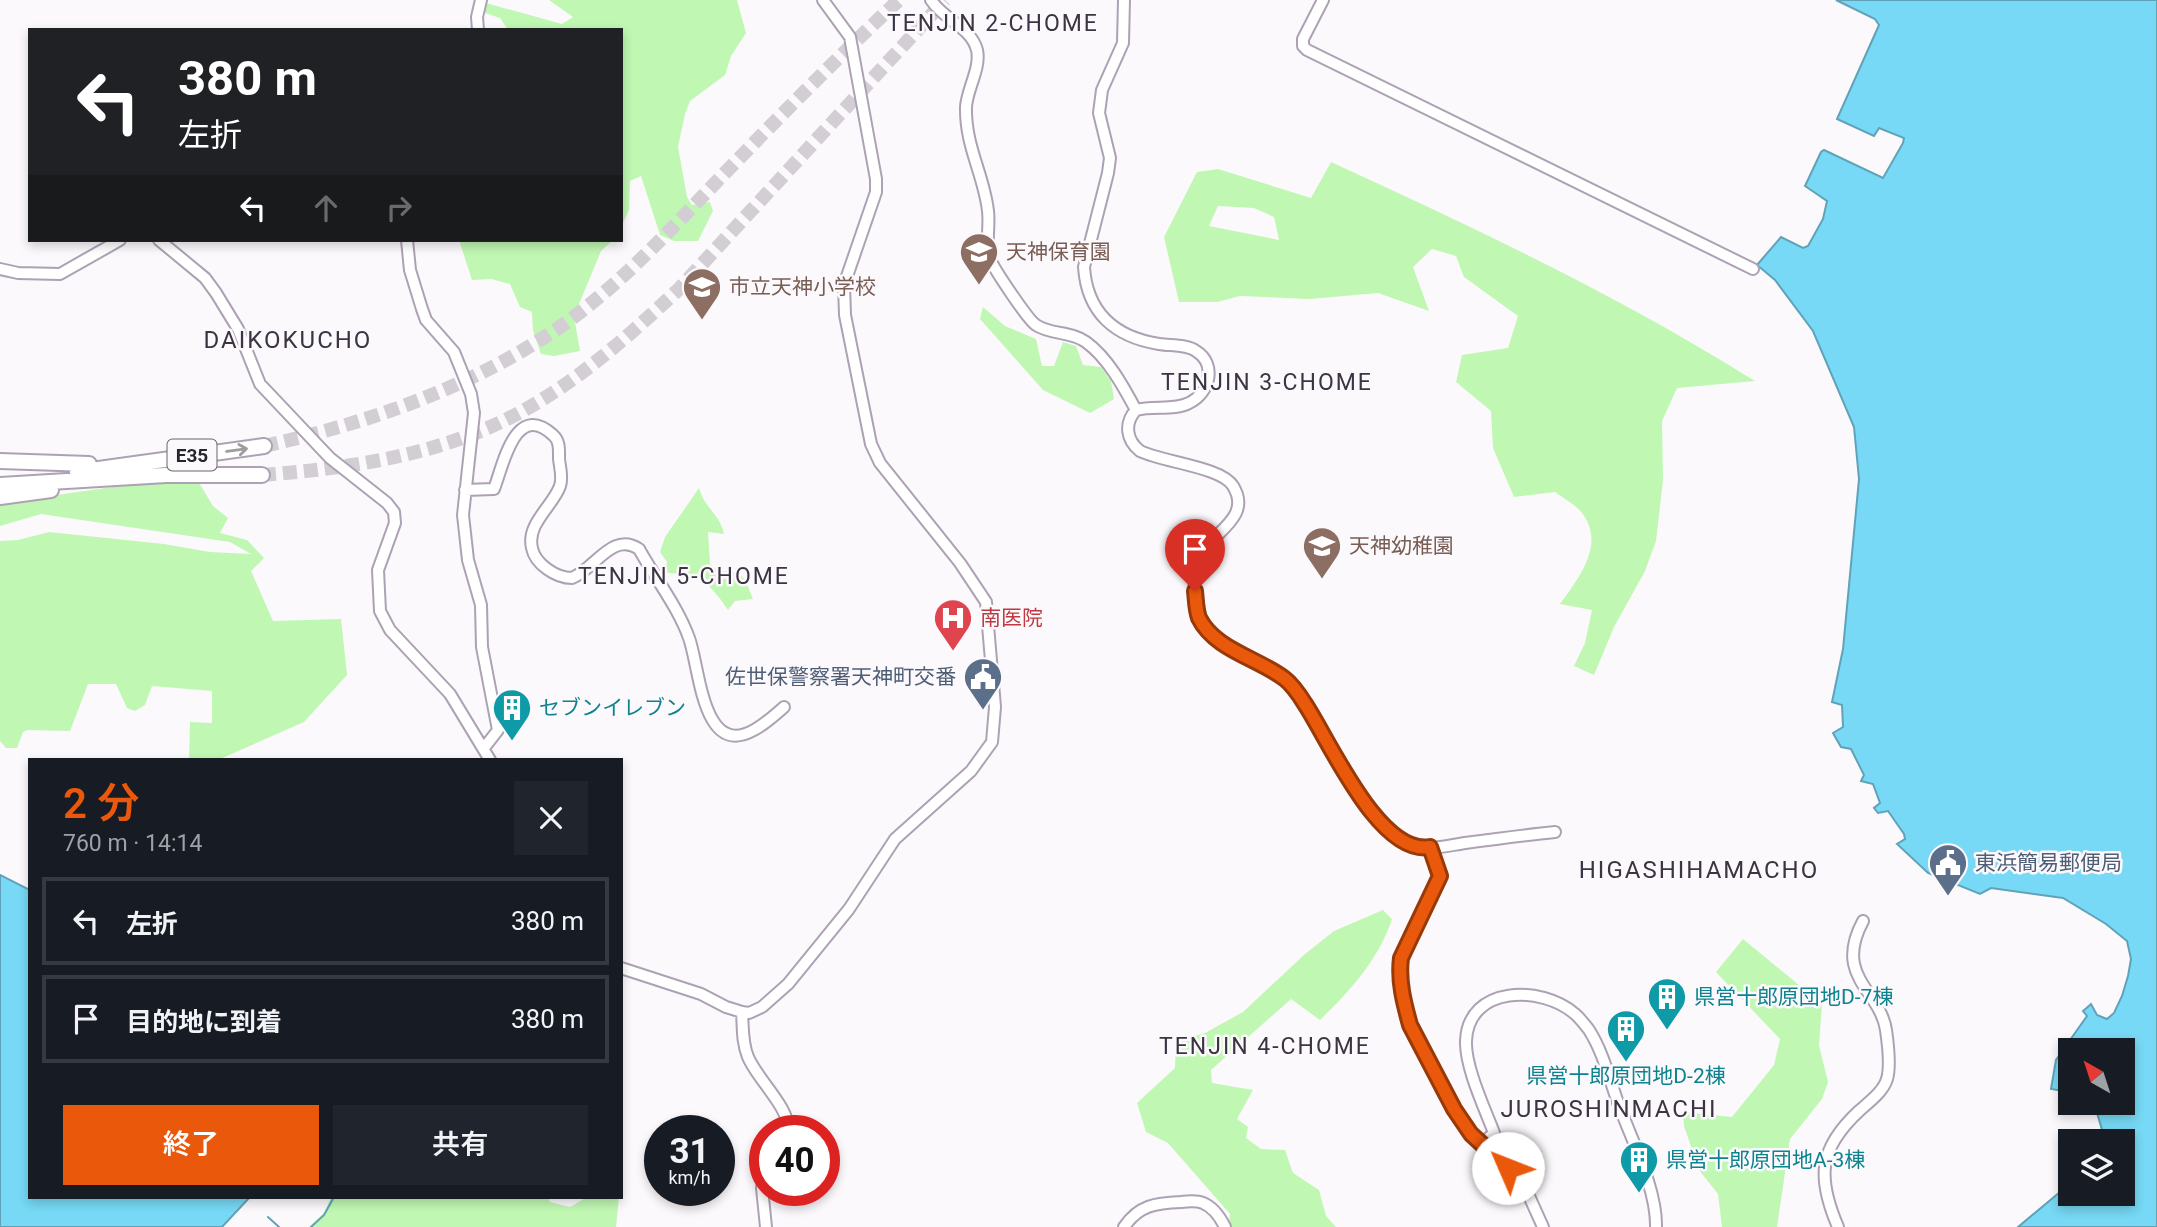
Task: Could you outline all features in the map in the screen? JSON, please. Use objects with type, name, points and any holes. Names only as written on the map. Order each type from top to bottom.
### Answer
[{"type":"highway","name":"E35","points":[[0,485],[121,471],[264,446]]},
{"type":"highway","points":[[0,461],[121,471]]},
{"type":"highway","name":"E35","points":[[121,471],[262,475]]},
{"type":"highway","points":[[0,497],[86,485],[121,471]]},
{"type":"street","points":[[478,28],[481,0]]},
{"type":"street","points":[[623,969],[701,994],[742,1012],[749,1013],[762,1007],[788,984],[849,909],[895,839],[980,762],[992,742],[995,707],[986,602],[960,563],[880,463],[871,444],[845,315],[844,285],[876,192],[876,180],[850,37],[823,0]]},
{"type":"street","points":[[931,0],[942,15],[969,34],[977,50],[977,62],[966,104],[967,127],[988,211],[990,260],[1028,317],[1036,325],[1078,336],[1087,343],[1121,383],[1136,410]]},
{"type":"street","points":[[1124,0],[1123,43],[1102,90],[1101,125],[1110,158],[1084,267],[1085,282],[1097,307],[1114,328],[1132,338],[1193,348],[1204,357],[1209,375],[1205,388],[1192,402],[1181,406],[1136,410],[1130,417],[1128,432],[1135,447],[1149,456],[1228,479],[1238,497],[1233,519],[1206,547],[1197,563],[1198,615],[1214,638],[1287,680],[1306,705],[1366,803],[1384,827],[1404,842],[1430,847],[1555,832]]},
{"type":"street","points":[[1323,0],[1303,39],[1303,46],[1307,50],[1753,269]]},
{"type":"street","points":[[0,269],[30,274],[60,274],[116,242]]},
{"type":"street","points":[[161,242],[205,278],[216,293],[238,329],[260,384],[330,458],[387,503],[394,512],[395,523],[378,569],[380,611],[390,630],[450,694],[490,758]]},
{"type":"street","points":[[407,242],[410,270],[426,320],[454,352],[471,394],[474,413],[463,515],[465,545],[481,605],[482,647],[498,730],[484,748]]},
{"type":"street","points":[[465,490],[494,489],[511,440],[523,428],[531,425],[549,431],[556,438],[559,449],[561,485],[540,517],[533,536],[532,550],[538,561],[559,575],[576,577],[613,546],[632,545],[639,549],[689,637],[706,711],[716,727],[730,735],[741,735],[755,730],[784,707]]},
{"type":"street","points":[[1430,847],[1440,876],[1401,958],[1399,971],[1410,1025],[1446,1096],[1471,1134],[1525,1187],[1543,1227]]},
{"type":"street","points":[[1838,1227],[1823,1183],[1827,1158],[1842,1130],[1881,1090],[1888,1072],[1886,1027],[1855,971],[1856,943],[1863,921]]},
{"type":"street","points":[[1482,1144],[1494,1133],[1468,1058],[1467,1031],[1472,1020],[1488,1003],[1518,993],[1535,995],[1560,1004],[1575,1014],[1594,1040],[1649,1187],[1656,1227]]},
{"type":"street","points":[[742,1012],[747,1055],[785,1115]]},
{"type":"street","points":[[1124,1227],[1149,1204],[1188,1201],[1198,1201],[1208,1206],[1225,1227]]},
{"type":"street","points":[[763,1206],[765,1227]]},
{"type":"green space","points":[[549,0],[737,0],[746,33],[731,56],[725,75],[690,101],[678,147],[687,197],[692,205],[710,202],[713,211],[698,241],[674,241],[660,235],[641,176],[630,181],[629,210],[623,223],[623,28],[507,28],[500,18],[485,13],[486,3],[562,24],[573,17]]},
{"type":"green space","points":[[1331,162],[1600,292],[1755,381],[1677,388],[1662,421],[1663,480],[1656,541],[1645,571],[1614,627],[1594,675],[1574,666],[1585,643],[1592,610],[1560,604],[1587,560],[1591,549],[1589,525],[1573,504],[1555,492],[1514,497],[1493,448],[1491,411],[1456,382],[1462,355],[1508,348],[1518,316],[1464,277],[1456,256],[1432,249],[1413,267],[1429,311],[1378,293],[1310,299],[1240,296],[1217,302],[1179,302],[1164,237],[1197,172],[1218,169],[1311,198]],"holes":[[[1218,206],[1254,208],[1274,217],[1279,240],[1209,226]]]},
{"type":"green space","points":[[460,242],[611,242],[601,251],[574,316],[580,351],[554,356],[541,354],[533,331],[532,312],[520,307],[510,284],[491,279],[472,280]]},
{"type":"green space","points":[[983,307],[1005,326],[1036,339],[1042,366],[1054,366],[1063,342],[1076,346],[1083,365],[1101,367],[1111,381],[1114,399],[1090,413],[1043,390],[980,319]]},
{"type":"green space","points":[[198,481],[213,506],[228,518],[220,533],[247,540],[264,558],[251,571],[273,621],[341,619],[347,675],[304,722],[222,758],[189,758],[190,722],[212,723],[212,691],[152,686],[145,705],[135,711],[127,708],[116,684],[88,684],[70,731],[27,730],[23,732],[17,748],[6,748],[0,741],[0,541],[18,540],[49,532],[164,544],[210,552],[251,554],[230,542],[41,514],[0,526],[0,503],[148,482]]},
{"type":"green space","points":[[699,488],[724,534],[708,532],[710,564],[718,571],[742,576],[753,599],[735,601],[728,610],[715,592],[702,581],[686,575],[664,573],[667,562],[660,552],[665,537]]},
{"type":"green space","points":[[1383,910],[1392,919],[1379,948],[1353,986],[1320,1020],[1291,999],[1211,1070],[1212,1083],[1253,1090],[1237,1119],[1248,1127],[1246,1138],[1261,1149],[1285,1150],[1293,1173],[1319,1190],[1326,1216],[1336,1227],[1229,1227],[1230,1214],[1168,1143],[1146,1132],[1137,1103],[1175,1068],[1176,1041],[1205,1033],[1243,1012],[1305,954],[1334,931]]},
{"type":"green space","points":[[1743,939],[1822,1004],[1819,1045],[1828,1082],[1822,1099],[1790,1139],[1777,1227],[1722,1227],[1718,1194],[1699,1170],[1684,1126],[1683,1112],[1732,1117],[1774,1065],[1780,1039],[1716,972]]},
{"type":"green space","points":[[330,1199],[549,1199],[550,1202],[570,1207],[584,1199],[619,1199],[616,1227],[309,1227],[324,1213]]},
{"type":"water","points":[[1836,0],[2157,0],[2157,1227],[2018,1227],[2058,1194],[2058,1206],[2135,1206],[2135,1129],[2102,1129],[2098,1115],[2135,1115],[2135,1038],[2072,1038],[2087,1016],[2083,1011],[2091,1004],[2097,1015],[2107,1019],[2114,1013],[2128,976],[2131,959],[2127,941],[2106,924],[2063,898],[1991,888],[1980,894],[1928,873],[1897,844],[1905,839],[1904,834],[1888,811],[1878,813],[1874,808],[1880,803],[1873,784],[1861,781],[1864,775],[1851,749],[1841,747],[1833,733],[1843,727],[1842,705],[1832,702],[1843,649],[1859,479],[1854,427],[1813,331],[1775,280],[1757,265],[1781,237],[1803,248],[1808,246],[1823,219],[1827,201],[1805,186],[1821,152],[1824,150],[1883,178],[1903,143],[1904,138],[1879,128],[1874,136],[1837,119],[1879,25],[1875,19]]},
{"type":"water","points":[[0,875],[28,889],[28,1199],[248,1199],[222,1227],[0,1227]]},
{"type":"water","points":[[2058,1057],[2058,1090],[2051,1089]]},
{"type":"waterway","points":[[311,1227],[324,1215],[333,1199]]},
{"type":"waterway","points":[[268,1217],[279,1227]]},
{"type":"tunnel","points":[[264,446],[344,426],[422,399],[496,365],[567,322],[609,289],[648,252],[809,87],[899,0]]},
{"type":"tunnel","points":[[262,475],[365,463],[432,448],[497,424],[549,396],[625,338],[679,289],[945,0]]},
{"type":"place","name":"天神保育園","points":[[979,286]]},
{"type":"place","name":"市立天神小学校","points":[[702,321]]},
{"type":"place","name":"天神幼稚園","points":[[1322,580]]},
{"type":"place","name":"南医院","points":[[953,652]]},
{"type":"place","name":"佐世保警察署天神町交番","points":[[983,711]]},
{"type":"place","name":"セブンイレブン","points":[[512,742]]},
{"type":"place","name":"東浜簡易郵便局","points":[[1948,897]]},
{"type":"place","name":"県営十郎原団地D-7棟","points":[[1667,1031]]},
{"type":"place","name":"県営十郎原団地D-2棟","points":[[1626,1063]]},
{"type":"place","name":"県営十郎原団地A-3棟","points":[[1639,1194]]},
{"type":"district","name":"TENJIN 2-CHOME","points":[[993,23]]},
{"type":"district","name":"DAIKOKUCHO","points":[[288,340]]},
{"type":"district","name":"TENJIN 3-CHOME","points":[[1267,382]]},
{"type":"district","name":"TENJIN 5-CHOME","points":[[684,576]]},
{"type":"district","name":"HIGASHIHAMACHO","points":[[1699,870]]},
{"type":"district","name":"TENJIN 4-CHOME","points":[[1265,1046]]},
{"type":"district","name":"JUROSHINMACHI","points":[[1609,1109]]},
{"type":"route","points":[[1195,591],[1198,615],[1214,638],[1287,680],[1384,827],[1395,838],[1404,842],[1430,847],[1440,876],[1401,958],[1399,971],[1407,1015],[1454,1109],[1471,1134],[1508,1168]]}]
